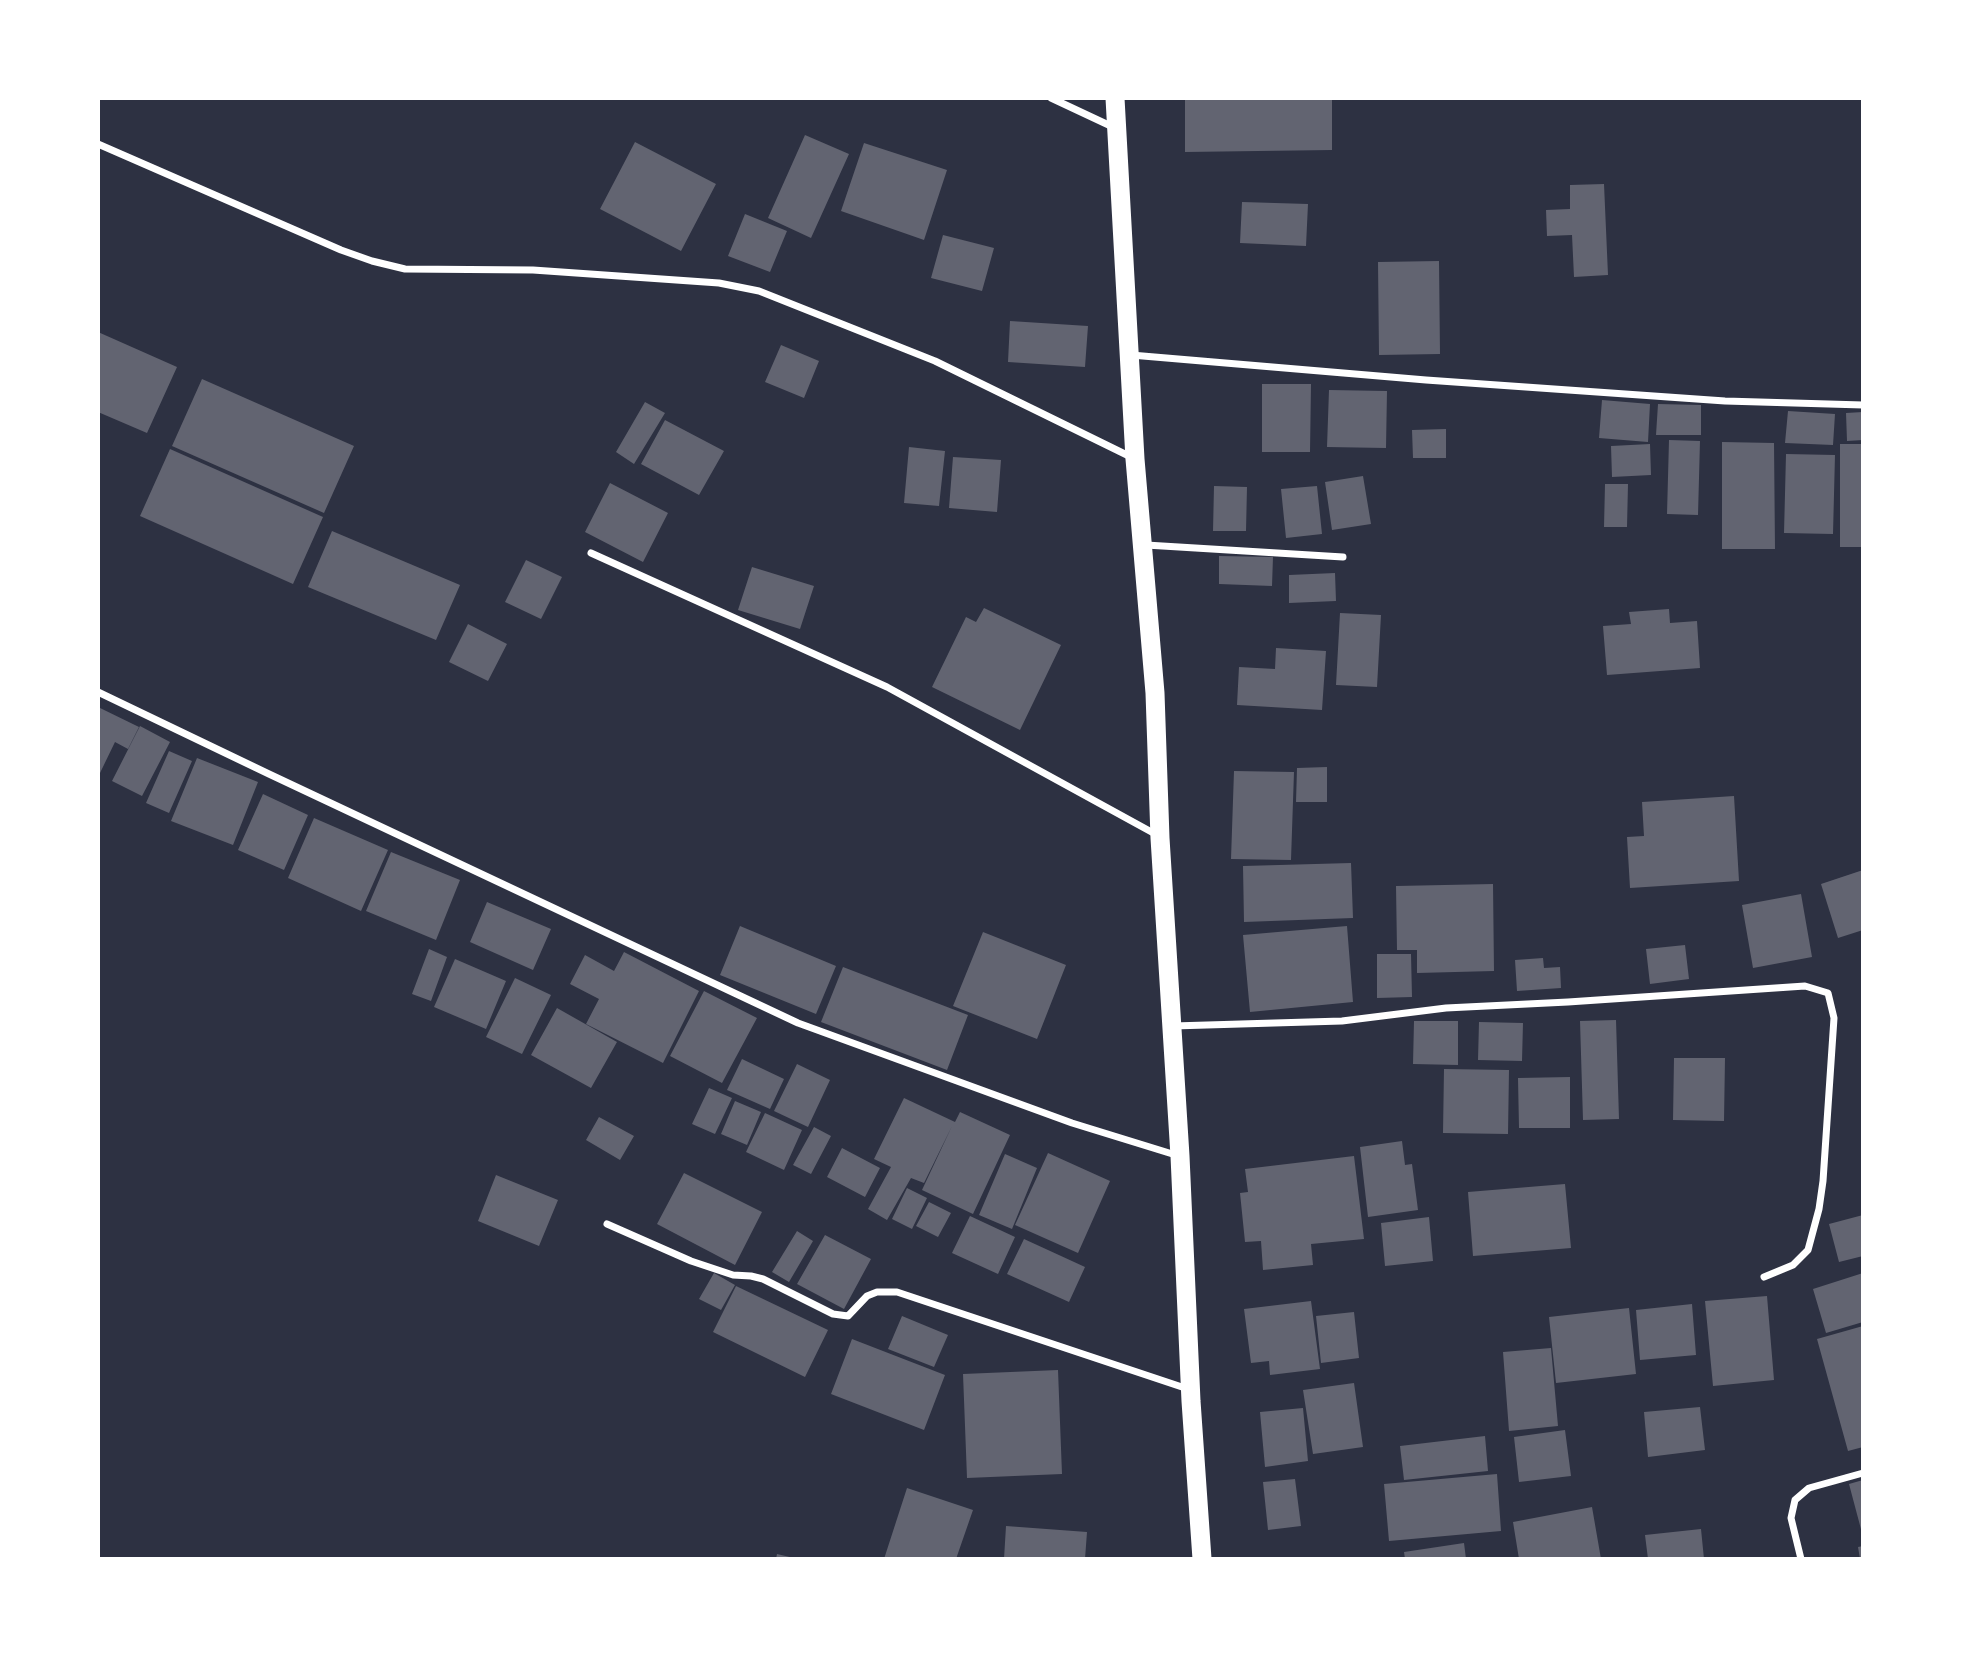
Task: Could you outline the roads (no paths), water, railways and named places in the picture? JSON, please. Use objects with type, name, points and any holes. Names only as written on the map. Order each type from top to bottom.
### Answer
[{"type":"highway","points":[[1115,98],[1135,459],[1155,693],[1160,838],[1202,1559]]},
{"type":"street","points":[[1051,98],[1116,128]]},
{"type":"street","points":[[98,144],[341,250],[405,269],[533,270],[719,283],[760,291],[935,361],[1135,459]]},
{"type":"street","points":[[1130,355],[1426,380],[1725,401],[1863,405]]},
{"type":"street","points":[[1142,545],[1343,557]]},
{"type":"street","points":[[591,553],[887,687],[1160,838]]},
{"type":"street","points":[[98,692],[798,1023],[1072,1124],[1180,1156]]},
{"type":"street","points":[[1172,1026],[1342,1021],[1446,1008],[1805,986],[1828,993],[1834,1018],[1823,1181],[1816,1221],[1808,1250],[1793,1265],[1764,1277]]},
{"type":"street","points":[[607,1224],[691,1261],[733,1275],[763,1279],[833,1314],[848,1316],[867,1296],[877,1292],[897,1292],[1191,1390]]},
{"type":"street","points":[[1801,1559],[1791,1518],[1795,1500],[1808,1488],[1863,1473]]}]
